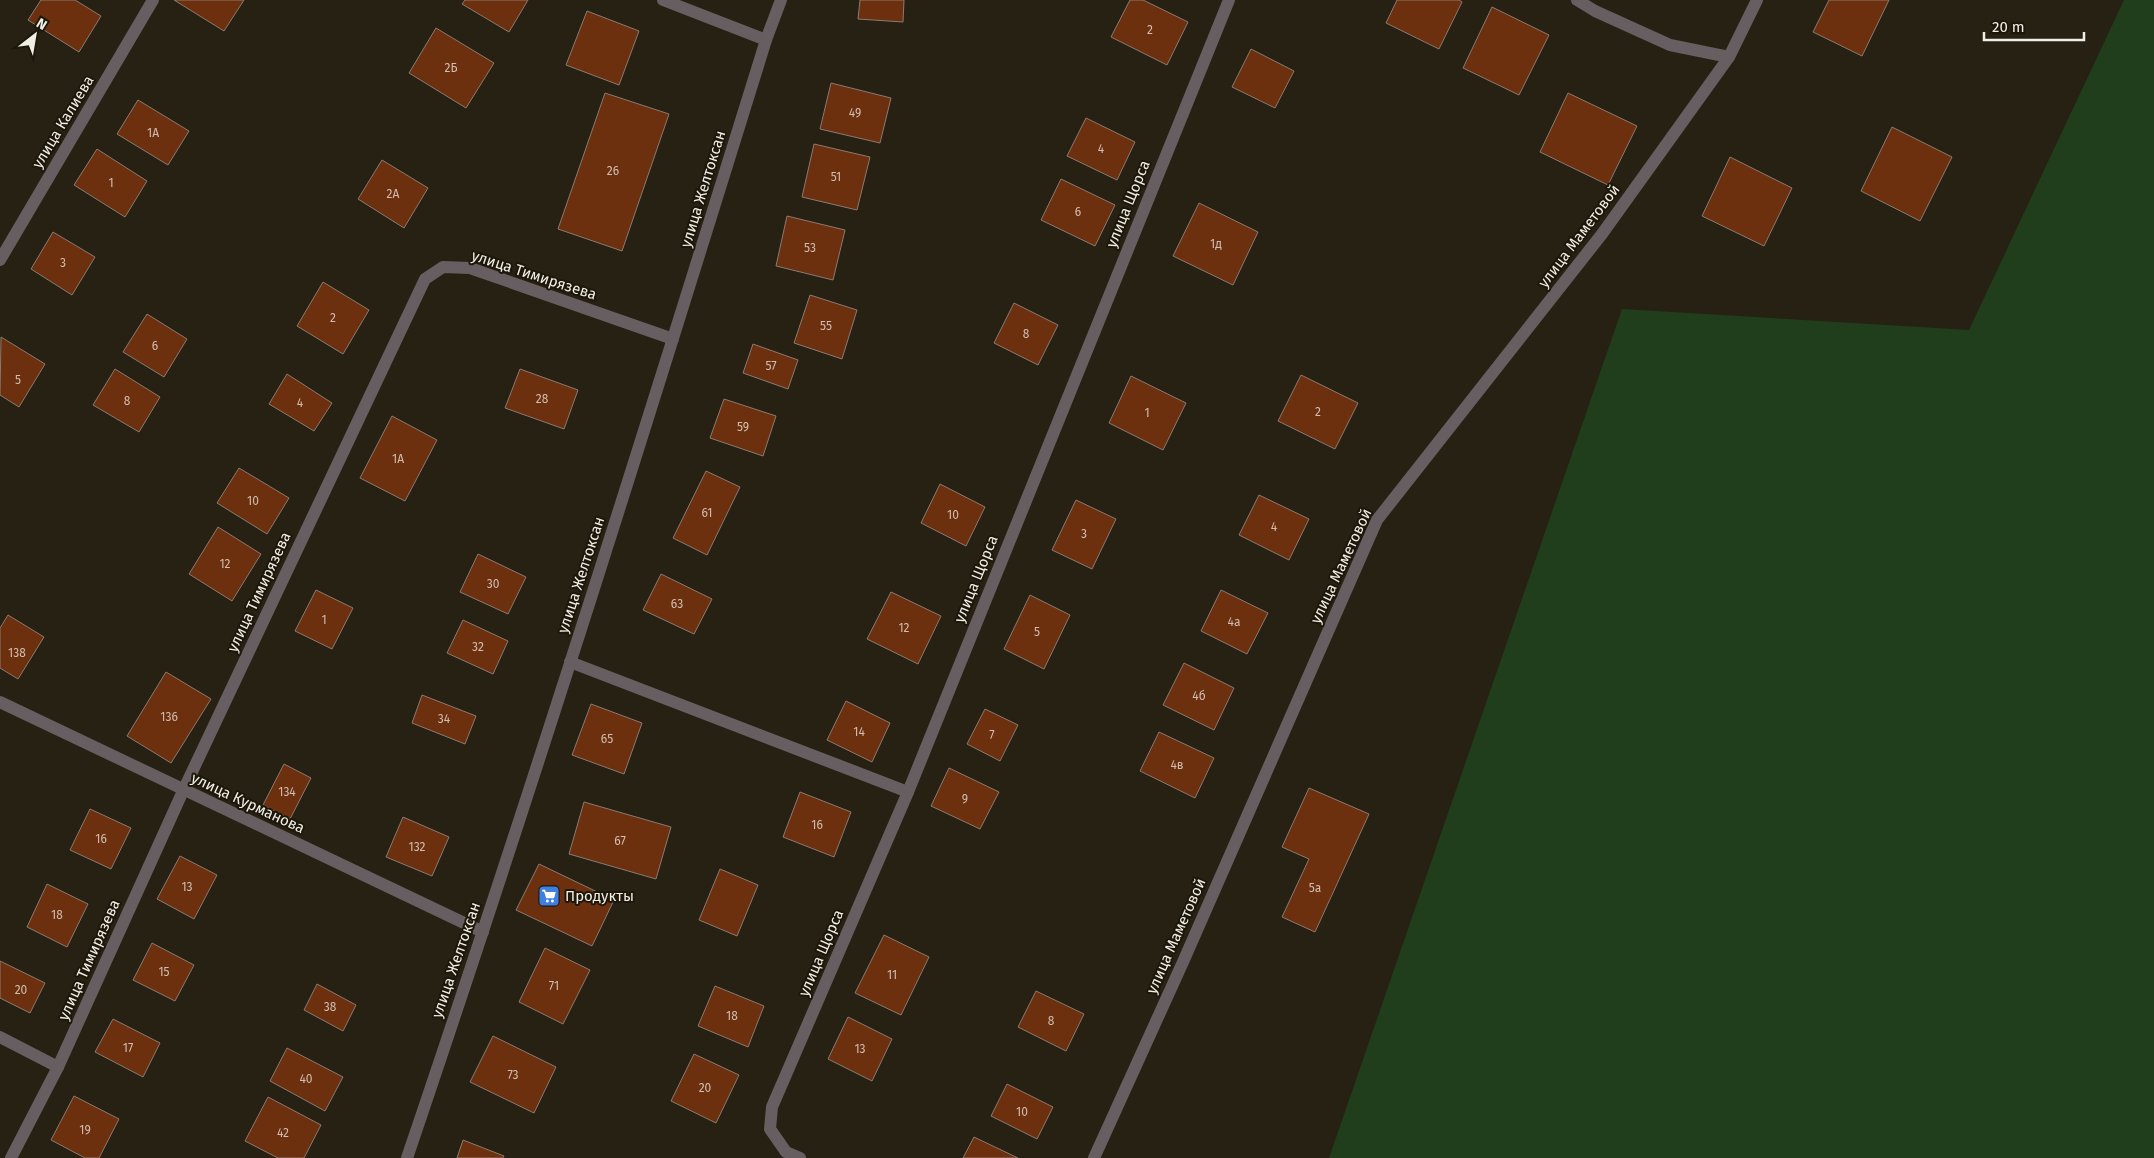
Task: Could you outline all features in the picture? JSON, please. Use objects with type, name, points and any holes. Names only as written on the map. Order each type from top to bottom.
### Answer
[{"type":"street","name":"улица Калиева","points":[[0,260],[153,0]]},
{"type":"street","points":[[663,0],[766,40]]},
{"type":"street","name":"улица Желтоксан","points":[[407,1158],[483,932],[673,339],[766,40],[781,0]]},
{"type":"street","name":"улица Щорса","points":[[800,1158],[786,1152],[770,1129],[772,1107],[908,792],[1229,0]]},
{"type":"street","points":[[1577,0],[1595,11],[1670,45],[1728,57]]},
{"type":"street","name":"улица Маметовой","points":[[1094,1158],[1179,971],[1377,520],[1602,234],[1728,57],[1757,0]]},
{"type":"street","name":"улица Тимирязева","points":[[11,1158],[58,1067],[183,791],[425,279],[443,267],[470,268],[673,339]]},
{"type":"street","points":[[570,662],[908,792]]},
{"type":"street","name":"улица Курманова","points":[[0,702],[183,791],[483,932]]},
{"type":"street","points":[[0,1037],[58,1067]]},
{"type":"green space","points":[[2124,0],[2154,0],[2154,1158],[1329,1158],[1622,309],[1969,330]]},
{"type":"building","points":[[41,0],[75,0],[101,16],[79,52],[28,20]]},
{"type":"building","points":[[174,0],[244,0],[224,31]]},
{"type":"building","points":[[465,0],[528,0],[509,32],[462,4]]},
{"type":"building","points":[[860,0],[904,0],[903,22],[858,19]]},
{"type":"building","points":[[1130,0],[1143,0],[1188,22],[1167,65],[1111,37]]},
{"type":"building","points":[[1397,0],[1459,0],[1462,2],[1439,49],[1386,23]]},
{"type":"building","points":[[1829,0],[1889,0],[1862,56],[1813,32]]},
{"type":"building","points":[[1492,7],[1549,35],[1519,95],[1463,68]]},
{"type":"building","points":[[587,11],[639,31],[619,85],[566,65]]},
{"type":"building","points":[[436,28],[494,63],[466,108],[409,73]]},
{"type":"building","points":[[1251,49],[1294,71],[1275,108],[1232,87]]},
{"type":"building","points":[[831,83],[891,98],[880,143],[820,129]]},
{"type":"building","points":[[605,93],[669,114],[622,251],[558,229]]},
{"type":"building","points":[[1568,93],[1637,126],[1608,185],[1540,152]]},
{"type":"building","points":[[138,100],[189,131],[168,165],[117,134]]},
{"type":"building","points":[[1086,118],[1135,142],[1117,180],[1067,156]]},
{"type":"building","points":[[1892,127],[1952,157],[1920,221],[1861,191]]},
{"type":"building","points":[[814,144],[870,157],[857,210],[802,197]]},
{"type":"building","points":[[97,149],[147,181],[125,217],[74,185]]},
{"type":"building","points":[[1730,157],[1792,188],[1764,246],[1702,216]]},
{"type":"building","points":[[382,160],[428,188],[404,228],[358,199]]},
{"type":"building","points":[[1061,179],[1115,205],[1095,246],[1041,220]]},
{"type":"building","points":[[1199,203],[1258,232],[1233,285],[1173,256]]},
{"type":"building","points":[[787,216],[845,230],[833,280],[776,266]]},
{"type":"building","points":[[53,232],[95,257],[72,295],[31,269]]},
{"type":"building","points":[[323,282],[369,310],[343,354],[297,326]]},
{"type":"building","points":[[810,295],[857,310],[842,359],[794,343]]},
{"type":"building","points":[[1014,303],[1058,325],[1038,365],[994,343]]},
{"type":"building","points":[[147,314],[187,339],[164,377],[123,352]]},
{"type":"building","points":[[1,337],[45,364],[19,407],[0,395]]},
{"type":"building","points":[[753,344],[798,360],[788,389],[743,373]]},
{"type":"building","points":[[115,369],[160,397],[139,432],[93,405]]},
{"type":"building","points":[[520,369],[578,390],[564,429],[505,408]]},
{"type":"building","points":[[287,374],[332,403],[314,431],[269,404]]},
{"type":"building","points":[[1301,375],[1358,403],[1335,449],[1278,421]]},
{"type":"building","points":[[1131,376],[1186,403],[1163,450],[1109,423]]},
{"type":"building","points":[[724,399],[776,416],[763,456],[710,438]]},
{"type":"building","points":[[392,416],[437,440],[405,501],[360,478]]},
{"type":"building","points":[[239,468],[289,498],[267,534],[217,503]]},
{"type":"building","points":[[706,471],[740,487],[707,555],[673,538]]},
{"type":"building","points":[[940,484],[985,507],[966,546],[921,523]]},
{"type":"building","points":[[1259,495],[1309,519],[1289,560],[1239,535]]},
{"type":"building","points":[[1076,500],[1116,519],[1092,569],[1052,550]]},
{"type":"building","points":[[218,527],[261,554],[232,601],[189,574]]},
{"type":"building","points":[[478,554],[526,577],[508,614],[460,592]]},
{"type":"building","points":[[661,574],[712,599],[694,634],[643,610]]},
{"type":"building","points":[[316,590],[353,608],[332,649],[295,631]]},
{"type":"building","points":[[1221,590],[1268,613],[1247,654],[1201,631]]},
{"type":"building","points":[[891,592],[941,616],[918,664],[867,639]]},
{"type":"building","points":[[1030,595],[1070,615],[1044,669],[1004,649]]},
{"type":"building","points":[[8,615],[44,637],[18,679],[0,668],[0,628]]},
{"type":"building","points":[[463,620],[508,641],[493,674],[447,653]]},
{"type":"building","points":[[1184,663],[1234,688],[1214,730],[1163,705]]},
{"type":"building","points":[[166,672],[211,699],[171,763],[127,736]]},
{"type":"building","points":[[422,695],[476,716],[465,744],[412,723]]},
{"type":"building","points":[[846,701],[890,723],[872,762],[827,740]]},
{"type":"building","points":[[591,704],[642,723],[624,774],[572,755]]},
{"type":"building","points":[[985,709],[1018,725],[1000,761],[967,744]]},
{"type":"building","points":[[1159,732],[1214,758],[1195,798],[1140,771]]},
{"type":"building","points":[[284,764],[311,778],[290,819],[263,805]]},
{"type":"building","points":[[949,768],[999,792],[980,829],[931,806]]},
{"type":"building","points":[[1309,788],[1369,814],[1315,932],[1282,917],[1309,859],[1282,847]]},
{"type":"building","points":[[800,792],[851,812],[834,857],[783,837]]},
{"type":"building","points":[[584,802],[671,827],[656,879],[569,854]]},
{"type":"building","points":[[90,809],[131,828],[111,869],[70,850]]},
{"type":"building","points":[[403,817],[449,837],[432,876],[386,857]]},
{"type":"building","points":[[180,856],[217,875],[194,919],[157,899]]},
{"type":"building","points":[[539,864],[614,900],[592,946],[516,910]]},
{"type":"building","points":[[720,869],[758,885],[737,936],[699,920]]},
{"type":"building","points":[[47,884],[88,904],[67,947],[27,927]]},
{"type":"building","points":[[884,935],[929,957],[901,1015],[855,993]]},
{"type":"building","points":[[152,943],[194,965],[175,1001],[133,980]]},
{"type":"building","points":[[545,948],[590,970],[563,1024],[519,1002]]},
{"type":"building","points":[[0,961],[45,983],[30,1013],[0,998]]},
{"type":"building","points":[[317,984],[356,1005],[343,1031],[304,1010]]},
{"type":"building","points":[[715,986],[764,1006],[748,1047],[698,1026]]},
{"type":"building","points":[[1036,991],[1084,1014],[1066,1051],[1018,1027]]},
{"type":"building","points":[[848,1017],[892,1039],[872,1081],[828,1059]]},
{"type":"building","points":[[113,1019],[160,1043],[143,1077],[95,1052]]},
{"type":"building","points":[[493,1036],[556,1067],[534,1113],[470,1082]]},
{"type":"building","points":[[287,1048],[343,1077],[325,1111],[270,1081]]},
{"type":"building","points":[[694,1054],[739,1075],[716,1123],[671,1101]]},
{"type":"building","points":[[1007,1084],[1053,1107],[1037,1139],[991,1116]]},
{"type":"building","points":[[74,1096],[119,1119],[99,1158],[85,1158],[51,1140]]},
{"type":"building","points":[[268,1097],[321,1125],[304,1158],[278,1158],[245,1141]]},
{"type":"building","points":[[974,1137],[1018,1158],[963,1158]]},
{"type":"building","points":[[463,1140],[504,1156],[503,1158],[457,1158]]},
{"type":"place","name":"Продукты","points":[[549,896]]}]
